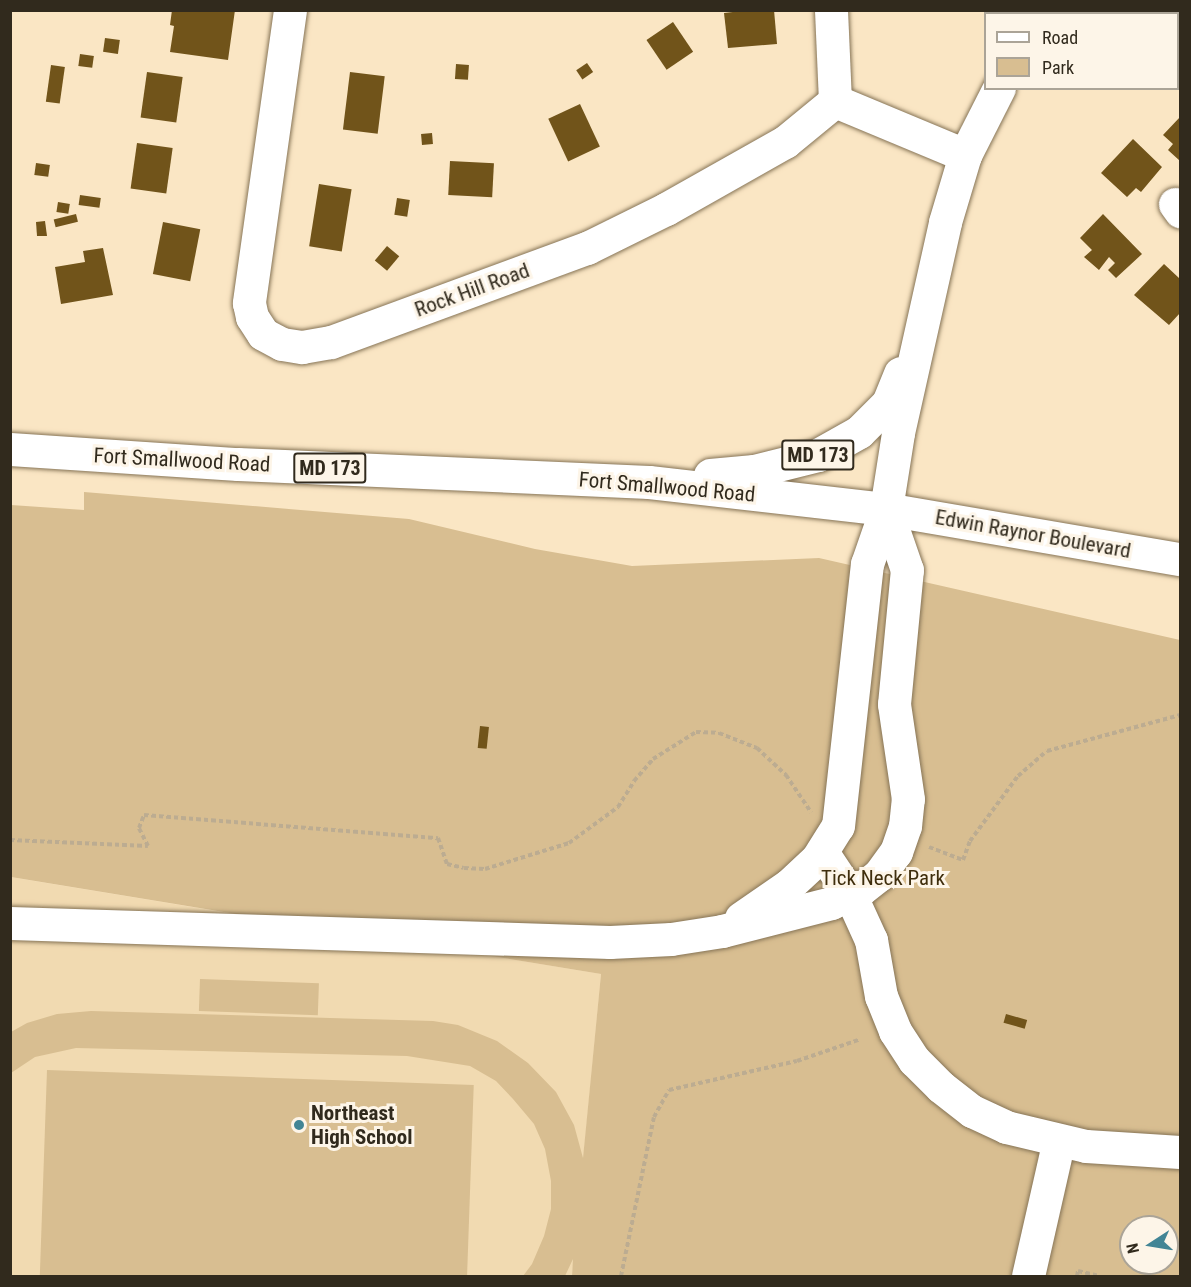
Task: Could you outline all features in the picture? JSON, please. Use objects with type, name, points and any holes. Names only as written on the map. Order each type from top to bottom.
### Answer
[{"type":"main road","name":"Rock Hill Road","points":[[290,10],[249,303],[252,317],[262,334],[282,344],[302,347],[331,342],[587,248],[666,209],[785,142],[835,101]]},
{"type":"main road","points":[[831,10],[835,101],[965,155]]},
{"type":"main road","name":"MD 173","points":[[886,509],[898,433],[920,327],[965,155],[998,90]]},
{"type":"main road","name":"MD 173","points":[[649,482],[754,471],[818,455],[859,432],[888,403],[920,327]]},
{"type":"main road","name":"Fort Smallwood Road","points":[[10,449],[238,464],[649,482],[886,509]]},
{"type":"main road","points":[[722,931],[789,885],[822,852],[838,826],[867,564],[886,509]]},
{"type":"main road","points":[[10,923],[610,942],[671,939],[722,931],[831,903],[879,875],[896,852],[904,826],[908,799],[894,704],[907,570],[886,509]]},
{"type":"main road","name":"Edwin Raynor Boulevard","points":[[886,509],[1180,559]]},
{"type":"main road","points":[[822,852],[850,894],[870,940],[881,996],[892,1025],[914,1060],[941,1087],[972,1111],[1006,1127],[1098,1147],[1180,1152]]},
{"type":"main road","points":[[1028,1276],[1059,1140]]},
{"type":"path","points":[[926,846],[963,860],[970,841],[1018,776],[1047,751],[1180,715]]},
{"type":"path","points":[[10,840],[148,846],[139,828],[144,815],[438,838],[447,864],[464,868],[485,868],[569,843],[618,807],[634,781],[653,759],[696,732],[719,733],[757,748],[786,776],[813,815]]},
{"type":"path","points":[[621,1276],[654,1117],[669,1089],[797,1060],[858,1040]]},
{"type":"path","points":[[1077,1276],[1078,1271],[1099,1276]]},
{"type":"shaded area","name":"Northeast High School","points":[[10,877],[601,974],[572,1276],[11,1276]]},
{"type":"green space","name":"Tick Neck Park","points":[[84,492],[409,519],[535,549],[632,566],[819,558],[1180,640],[1180,1276],[572,1276],[573,1259],[565,1276],[523,1276],[532,1264],[544,1236],[551,1209],[551,1181],[545,1149],[534,1124],[513,1099],[496,1081],[470,1066],[407,1056],[76,1048],[35,1057],[11,1073],[11,1032],[27,1023],[57,1014],[91,1011],[433,1021],[458,1025],[497,1041],[528,1063],[556,1092],[574,1125],[583,1158],[601,974],[11,877],[11,505],[84,510]]},
{"type":"green space","points":[[200,979],[319,983],[318,1015],[199,1011]]},
{"type":"green space","points":[[47,1070],[474,1085],[467,1276],[40,1276]]},
{"type":"building","points":[[172,10],[235,10],[228,60],[170,52],[174,26],[170,25]]},
{"type":"building","points":[[774,10],[777,44],[728,48],[724,13]]},
{"type":"building","points":[[673,22],[693,52],[667,70],[646,40]]},
{"type":"building","points":[[105,38],[120,40],[118,54],[103,52]]},
{"type":"building","points":[[80,54],[94,56],[92,68],[78,66]]},
{"type":"building","points":[[587,63],[593,72],[582,79],[576,70]]},
{"type":"building","points":[[456,64],[469,65],[468,80],[455,79]]},
{"type":"building","points":[[51,65],[65,67],[60,104],[46,102]]},
{"type":"building","points":[[147,72],[183,77],[176,123],[141,118]]},
{"type":"building","points":[[350,72],[385,76],[378,134],[343,130]]},
{"type":"building","points":[[580,104],[600,147],[568,161],[548,119]]},
{"type":"building","points":[[1180,117],[1180,161],[1168,150],[1173,144],[1163,135]]},
{"type":"building","points":[[432,133],[433,144],[422,145],[421,134]]},
{"type":"building","points":[[1133,139],[1162,167],[1141,192],[1136,188],[1127,197],[1101,173]]},
{"type":"building","points":[[137,143],[173,148],[166,194],[131,189]]},
{"type":"building","points":[[450,161],[494,163],[492,197],[448,195]]},
{"type":"building","points":[[36,163],[50,165],[48,177],[34,175]]},
{"type":"building","points":[[319,184],[352,189],[342,251],[309,246]]},
{"type":"building","points":[[80,195],[101,198],[99,208],[79,205]]},
{"type":"building","points":[[397,198],[410,200],[407,217],[394,215]]},
{"type":"building","points":[[58,202],[70,204],[68,214],[56,212]]},
{"type":"building","points":[[76,214],[78,222],[56,227],[54,220]]},
{"type":"building","points":[[1103,214],[1142,254],[1116,278],[1108,270],[1115,263],[1109,257],[1099,270],[1084,257],[1092,250],[1080,238]]},
{"type":"building","points":[[45,221],[47,236],[37,236],[36,222]]},
{"type":"building","points":[[163,222],[200,229],[190,281],[153,274]]},
{"type":"building","points":[[387,246],[399,256],[387,271],[375,261]]},
{"type":"building","points":[[103,248],[113,295],[61,304],[55,267],[85,262],[83,251]]},
{"type":"building","points":[[1164,264],[1179,278],[1180,276],[1180,313],[1169,325],[1134,295]]},
{"type":"building","points":[[480,726],[489,727],[487,749],[478,748]]},
{"type":"building","points":[[1006,1014],[1027,1020],[1025,1029],[1004,1023]]},
{"type":"place","name":"Northeast High School","points":[[299,1125]]}]
